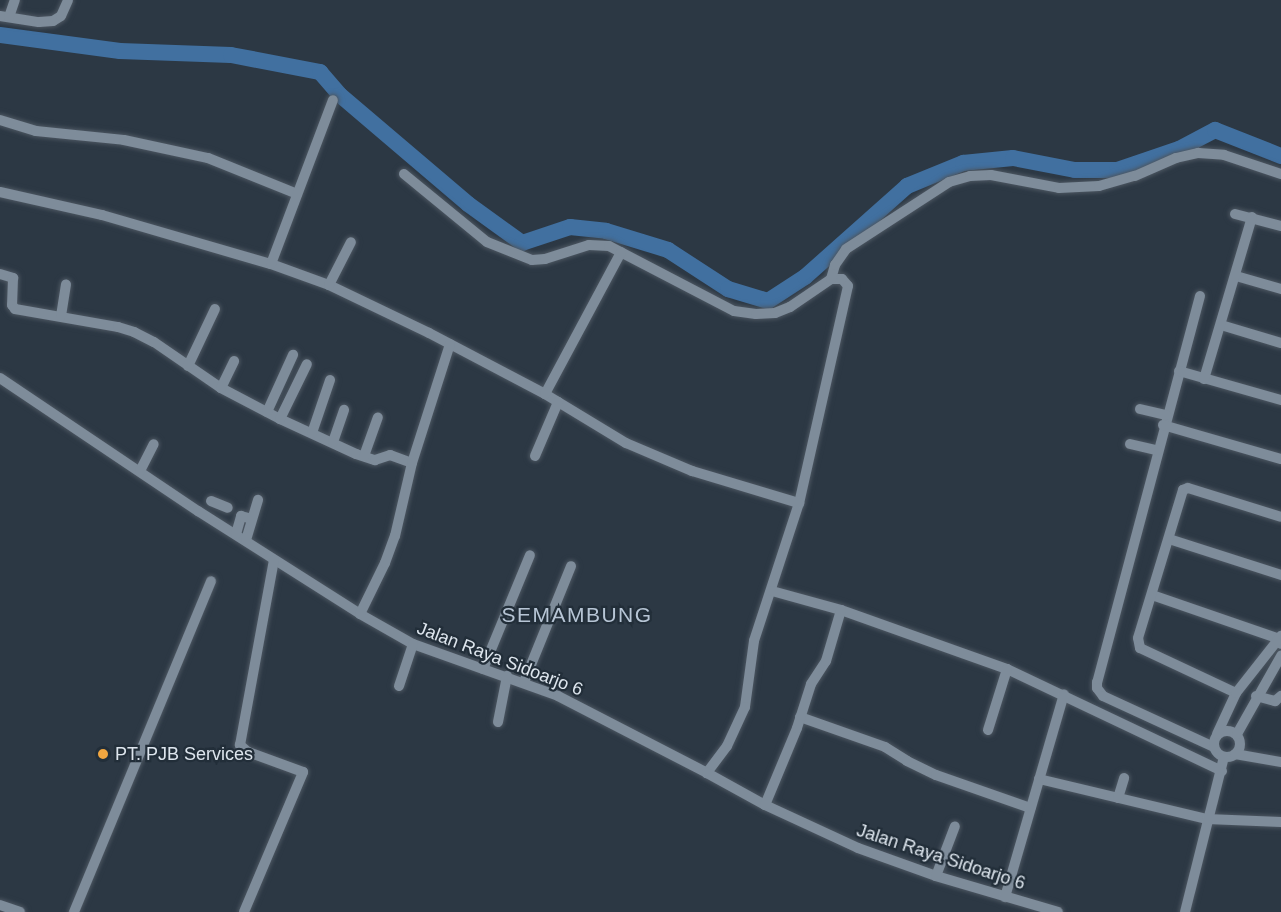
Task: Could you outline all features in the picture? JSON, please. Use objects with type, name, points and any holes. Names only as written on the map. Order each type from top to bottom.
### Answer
[{"type":"street","points":[[15,0],[5,16],[39,22],[52,21],[61,16],[68,0]]},
{"type":"street","points":[[271,264],[333,100]]},
{"type":"street","points":[[0,120],[36,131],[124,140],[208,158],[297,194]]},
{"type":"street","points":[[707,772],[727,746],[745,706],[754,642],[772,591],[848,290],[840,280],[835,265],[846,249],[949,182],[970,176],[991,175],[1059,188],[1099,186],[1135,177],[1176,158],[1198,153],[1224,155],[1281,174]]},
{"type":"street","points":[[404,174],[487,242],[520,257],[532,260],[545,259],[589,244],[609,246],[734,311],[756,314],[775,313],[840,280]]},
{"type":"street","points":[[0,192],[102,215],[271,264],[330,285],[545,394],[626,444],[665,462],[793,501]]},
{"type":"street","points":[[1235,214],[1281,226]]},
{"type":"street","points":[[1204,379],[1252,217]]},
{"type":"street","points":[[330,285],[351,242]]},
{"type":"street","points":[[545,394],[621,252]]},
{"type":"street","points":[[0,274],[13,278],[13,308],[134,332],[154,342],[221,388],[267,412],[375,460],[390,455],[412,463]]},
{"type":"street","points":[[1236,276],[1281,289]]},
{"type":"street","points":[[61,316],[66,284]]},
{"type":"street","points":[[1200,296],[1156,450],[1097,688],[1103,696],[1214,747],[1224,757]]},
{"type":"street","points":[[188,366],[215,309]]},
{"type":"street","points":[[1221,325],[1281,343]]},
{"type":"street","points":[[360,614],[385,563],[395,536],[412,463],[450,344]]},
{"type":"street","points":[[267,412],[293,355]]},
{"type":"street","points":[[221,388],[234,361]]},
{"type":"street","points":[[280,418],[307,364]]},
{"type":"street","points":[[1179,371],[1281,400]]},
{"type":"street","name":"Jalan Raya Sidoarjo 6","points":[[0,378],[204,515],[360,614],[413,644],[558,696],[707,772],[765,805],[858,848],[936,876],[1059,912]]},
{"type":"street","points":[[312,433],[330,380]]},
{"type":"street","points":[[535,456],[558,402]]},
{"type":"street","points":[[1140,409],[1165,420],[1281,459]]},
{"type":"street","points":[[333,442],[344,410]]},
{"type":"street","points":[[364,456],[378,417]]},
{"type":"street","points":[[140,471],[154,444]]},
{"type":"street","points":[[1130,444],[1156,450]]},
{"type":"street","points":[[1236,693],[1140,648],[1138,638],[1181,492],[1185,489],[1281,518]]},
{"type":"street","points":[[246,540],[258,501]]},
{"type":"street","points":[[204,515],[220,504]]},
{"type":"street","points":[[236,534],[241,516],[252,519]]},
{"type":"street","points":[[1168,540],[1281,575]]},
{"type":"street","points":[[483,669],[530,555]]},
{"type":"street","points":[[244,912],[303,772],[248,752],[240,745],[274,560]]},
{"type":"street","points":[[524,682],[572,566]]},
{"type":"street","points":[[74,912],[212,580]]},
{"type":"street","points":[[772,591],[841,610],[1007,669],[1064,694],[1222,771]]},
{"type":"street","points":[[1152,595],[1280,640],[1236,693],[1217,734],[1214,747]]},
{"type":"street","points":[[765,805],[801,717],[811,684],[826,661],[841,610]]},
{"type":"street","points":[[399,686],[413,644]]},
{"type":"street","points":[[1235,754],[1240,745],[1237,734],[1256,696],[1281,656]]},
{"type":"street","points":[[988,730],[1007,669]]},
{"type":"street","points":[[498,722],[507,676]]},
{"type":"street","points":[[1005,897],[1064,694]]},
{"type":"street","points":[[1256,696],[1275,701],[1281,696]]},
{"type":"street","points":[[801,717],[885,747],[907,762],[936,775],[1030,808]]},
{"type":"street","points":[[1217,734],[1227,730],[1237,734]]},
{"type":"street","points":[[1224,757],[1235,754],[1281,762]]},
{"type":"street","points":[[1185,912],[1224,757]]},
{"type":"street","points":[[1118,798],[1124,778]]},
{"type":"street","points":[[1039,780],[1207,819],[1281,822]]},
{"type":"street","points":[[936,876],[955,826]]},
{"type":"street","points":[[0,905],[20,912]]},
{"type":"waterway","points":[[0,35],[120,51],[231,55],[320,72],[340,95],[468,204],[522,243],[570,227],[606,231],[668,250],[728,289],[768,301],[805,277],[907,186],[963,163],[1013,158],[1075,170],[1117,170],[1179,149],[1215,130],[1281,156]]},
{"type":"place","name":"PT. PJB Services","points":[[103,754]]},
{"type":"district","name":"SEMAMBUNG","points":[[577,615]]}]
